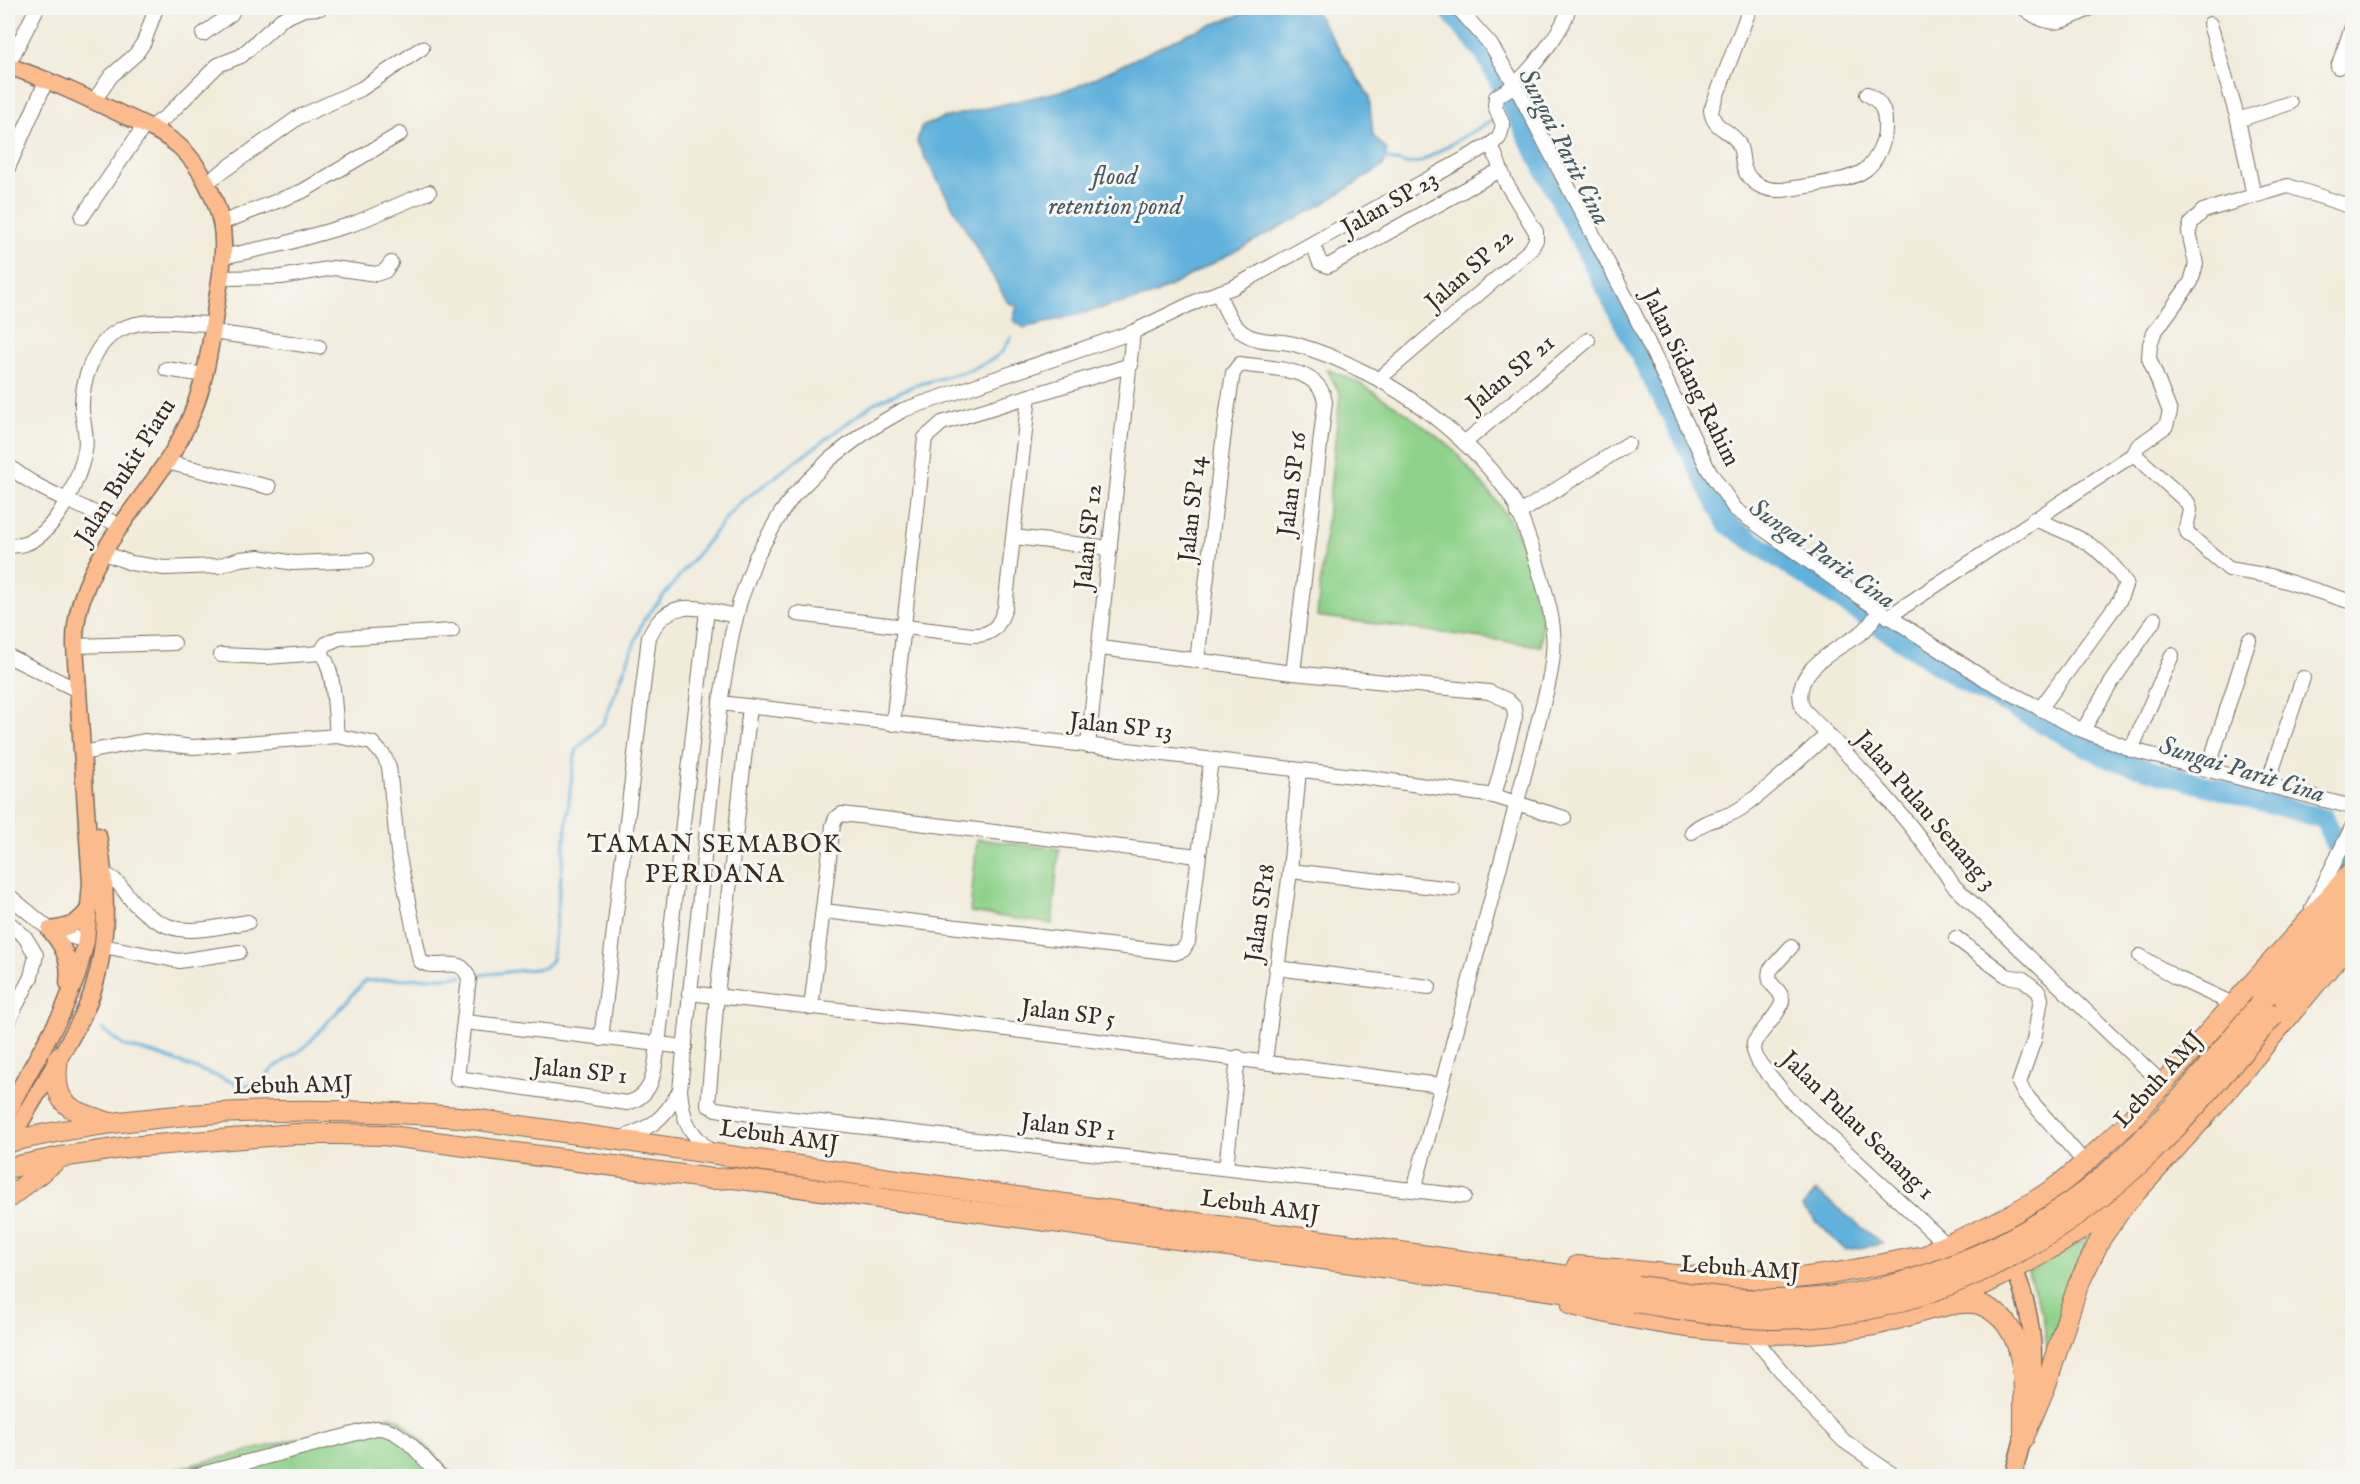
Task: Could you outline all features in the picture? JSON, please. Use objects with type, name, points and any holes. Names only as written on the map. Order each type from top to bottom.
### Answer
[{"type":"highway","points":[[2070,1238],[2043,1242],[2035,1236],[2029,1223],[2035,1206],[2085,1163],[2163,1084],[2346,881]]},
{"type":"highway","name":"Lebuh AMJ","points":[[2267,1010],[2346,881]]},
{"type":"highway","name":"Lebuh AMJ","points":[[8,1143],[115,1124],[214,1113],[311,1108],[458,1117],[712,1153],[1438,1266],[1637,1294],[1774,1300],[1826,1298],[1919,1279],[1960,1262],[2037,1223],[2106,1174],[2267,1010],[2352,916]]},
{"type":"highway","points":[[2024,1438],[2047,1382],[2088,1259],[2124,1205],[2213,1107],[2352,940]]},
{"type":"highway","points":[[58,1058],[55,1079],[60,1099],[67,1107],[115,1124]]},
{"type":"highway","name":"Lebuh AMJ","points":[[8,1168],[129,1147],[294,1134],[383,1136],[712,1179],[733,1178],[1438,1266]]},
{"type":"highway","points":[[8,1198],[61,1157]]},
{"type":"highway","points":[[1930,1310],[2009,1273],[2070,1238],[2130,1191],[2163,1161]]},
{"type":"highway","points":[[1913,1258],[1987,1227],[2055,1187]]},
{"type":"highway","points":[[1438,1266],[1782,1279],[1827,1275],[1913,1258],[1951,1254],[1963,1262],[1968,1280],[1962,1290],[1930,1310]]},
{"type":"highway","points":[[1438,1266],[1622,1316],[1716,1332],[1833,1331],[1875,1325],[1930,1310],[1975,1302],[1995,1312],[2009,1328],[2021,1360],[2024,1438]]},
{"type":"main road","name":"Jalan Bukit Piatu","points":[[8,65],[94,101],[147,127],[182,148],[206,183],[221,223],[222,257],[213,328],[196,410],[166,462],[104,553],[82,593],[74,626],[77,690],[88,807],[91,883],[86,941],[77,976],[62,1014],[9,1107]]},
{"type":"main road","name":"Jalan Bukit Piatu","points":[[8,1143],[82,1018],[103,946],[105,875],[95,822],[88,807]]},
{"type":"main road","points":[[91,993],[92,953],[86,941],[96,933],[106,902]]},
{"type":"main road","points":[[62,1014],[69,964],[65,950],[50,930],[71,927],[78,923],[89,908]]},
{"type":"main road","points":[[1987,1227],[2009,1273],[2026,1354],[2024,1438],[2013,1476]]},
{"type":"street","points":[[8,65],[37,8]]},
{"type":"street","points":[[94,101],[111,76],[136,54],[144,42],[156,8]]},
{"type":"street","points":[[203,34],[231,14],[234,8]]},
{"type":"street","points":[[82,217],[147,127],[167,116],[218,65],[241,56],[282,19],[304,9],[320,8]]},
{"type":"street","name":"Jalan Sidang Rahim","points":[[1458,8],[1491,45],[1508,89],[1634,313],[1719,489],[1735,509],[1878,618],[1985,679],[2083,730],[2131,750],[2352,807]]},
{"type":"street","points":[[712,1153],[684,1122],[680,1090],[720,703],[736,616],[756,557],[781,513],[812,476],[867,431],[923,401],[1134,332],[1248,280],[1491,144],[1499,138],[1503,125],[1494,102],[1508,89],[1559,29],[1568,8]]},
{"type":"street","points":[[1750,8],[1711,110],[1715,124],[1738,143],[1744,168],[1754,182],[1772,191],[1783,190],[1848,177],[1865,170],[1877,154],[1885,136],[1886,117],[1882,106],[1867,94]]},
{"type":"street","points":[[2024,8],[2039,20],[2049,22],[2058,21],[2091,8]]},
{"type":"street","points":[[2210,24],[2238,120],[2254,196],[2288,186],[2352,207]]},
{"type":"street","points":[[2338,67],[2352,27]]},
{"type":"street","points":[[206,183],[299,117],[361,89],[422,48]]},
{"type":"street","points":[[8,168],[47,80]]},
{"type":"street","points":[[2238,120],[2289,104]]},
{"type":"street","points":[[221,223],[303,191],[400,134]]},
{"type":"street","name":"Jalan SP 22","points":[[1379,379],[1531,249],[1536,240],[1536,232],[1500,170],[1491,144]]},
{"type":"street","name":"Jalan SP 23","points":[[1313,244],[1320,263],[1328,266],[1500,170]]},
{"type":"street","points":[[222,257],[283,244],[353,225],[429,192]]},
{"type":"street","name":"Jalan Pulau Senang 3","points":[[2163,1084],[1953,885],[1928,845],[1863,770],[1803,709],[1799,698],[1802,684],[1813,668],[1838,646],[1863,632],[1878,618],[2134,454],[2139,446],[2166,426],[2170,419],[2170,412],[2149,358],[2150,344],[2154,333],[2191,282],[2196,264],[2189,232],[2190,223],[2203,211],[2254,196]]},
{"type":"street","points":[[220,278],[281,276],[334,268],[376,274],[391,263]]},
{"type":"street","points":[[1218,293],[1228,313],[1242,332],[1252,337],[1294,344],[1379,379],[1405,396],[1464,443],[1512,498],[1547,602],[1553,628],[1554,653],[1548,685],[1414,1190]]},
{"type":"street","points":[[8,545],[17,546],[45,533],[66,498],[86,449],[82,394],[96,353],[107,339],[119,330],[138,324],[213,328],[319,347]]},
{"type":"street","name":"Jalan SP 12","points":[[1088,746],[1101,648],[1134,332]]},
{"type":"street","name":"Jalan SP 21","points":[[1464,443],[1587,340]]},
{"type":"street","name":"Jalan SP 14","points":[[1197,661],[1225,424],[1233,373],[1240,364]]},
{"type":"street","name":"Jalan SP 16","points":[[1240,364],[1308,376],[1320,386],[1324,394],[1324,413],[1293,673]]},
{"type":"street","points":[[893,724],[925,438],[942,423],[1131,365]]},
{"type":"street","points":[[166,369],[205,375]]},
{"type":"street","points":[[797,614],[972,635],[984,635],[994,631],[1001,621],[1005,608],[1029,396]]},
{"type":"street","points":[[1518,514],[1628,444]]},
{"type":"street","points":[[2134,454],[2188,503],[2190,510],[2186,528],[2188,534],[2202,543],[2222,565],[2236,572],[2270,576],[2352,602]]},
{"type":"street","points":[[166,462],[269,487]]},
{"type":"street","points":[[8,465],[19,477],[66,498],[121,527]]},
{"type":"street","points":[[2034,519],[2090,543],[2104,555],[2126,584],[2120,601],[2040,709]]},
{"type":"street","points":[[1014,537],[1110,548]]},
{"type":"street","points":[[104,553],[130,562],[164,567],[218,566],[240,559],[259,557],[294,563],[366,560]]},
{"type":"street","points":[[601,1039],[646,647],[653,628],[667,613],[683,606],[736,616]]},
{"type":"street","name":"Jalan SP 1","points":[[465,1022],[457,1078],[627,1103],[637,1100],[646,1093],[652,1082],[658,1045],[707,610]]},
{"type":"street","points":[[2083,730],[2110,682],[2155,619]]},
{"type":"street","points":[[320,653],[326,644],[339,638],[452,631]]},
{"type":"street","points":[[2208,769],[2248,640]]},
{"type":"street","points":[[75,646],[174,643]]},
{"type":"street","points":[[1101,648],[1293,673],[1489,692],[1507,700],[1514,707],[1515,717],[1494,796]]},
{"type":"street","points":[[221,655],[267,657],[320,653],[325,658],[331,680],[337,736]]},
{"type":"street","points":[[2131,750],[2172,655]]},
{"type":"street","points":[[8,657],[77,690]]},
{"type":"street","points":[[2267,785],[2303,678]]},
{"type":"street","name":"Jalan SP 13","points":[[720,703],[1299,770],[1494,796],[1564,818]]},
{"type":"street","points":[[717,995],[750,707]]},
{"type":"street","points":[[1692,832],[1705,822],[1723,819],[1741,808],[1828,734]]},
{"type":"street","points":[[82,753],[144,741],[193,747],[337,736],[372,743],[384,756],[389,767],[398,852],[420,961],[426,964],[453,963],[468,975],[465,1022],[685,1047]]},
{"type":"street","points":[[824,911],[1175,953],[1183,950],[1188,942],[1211,760]]},
{"type":"street","name":"Jalan SP18","points":[[1265,1061],[1290,871],[1299,770]]},
{"type":"street","points":[[811,1008],[833,825],[836,818],[842,814],[1198,856]]},
{"type":"street","points":[[2346,881],[2352,827]]},
{"type":"street","points":[[1290,871],[1453,889]]},
{"type":"street","points":[[105,875],[118,882],[142,910],[177,931],[248,922]]},
{"type":"street","points":[[8,895],[50,930],[86,941]]},
{"type":"street","points":[[8,922],[25,937],[36,955],[31,977],[8,1021]]},
{"type":"street","points":[[1956,938],[2007,976],[2023,979],[2039,992],[2042,999],[2034,1040],[2019,1083],[2024,1094],[2085,1163]]},
{"type":"street","points":[[103,946],[179,961],[239,952]]},
{"type":"street","name":"Jalan Pulau Senang 1","points":[[1791,947],[1770,970],[1770,983],[1781,995],[1782,1004],[1754,1043],[1756,1059],[1789,1099],[1947,1245]]},
{"type":"street","points":[[2140,956],[2175,977],[2233,1004]]},
{"type":"street","points":[[1276,968],[1429,987]]},
{"type":"street","name":"Jalan SP 5","points":[[689,993],[1238,1057],[1440,1085]]},
{"type":"street","name":"Jalan SP 1","points":[[717,995],[707,1096],[708,1104],[716,1109],[1464,1196]]},
{"type":"street","points":[[1226,1168],[1238,1057]]},
{"type":"street","points":[[617,1139],[650,1127],[662,1118],[680,1090]]},
{"type":"street","points":[[1750,1333],[1811,1407],[1844,1441],[1895,1476]]},
{"type":"street","points":[[194,1476],[387,1427],[397,1432],[440,1476]]},
{"type":"green space","points":[[1327,369],[1357,382],[1402,410],[1451,447],[1498,503],[1523,541],[1542,620],[1541,646],[1317,616],[1340,394]]},
{"type":"green space","points":[[977,839],[1059,849],[1052,924],[970,912]]},
{"type":"green space","points":[[2095,1234],[2049,1365],[2043,1316],[2028,1272]]},
{"type":"green space","points":[[391,1416],[401,1420],[455,1476],[146,1476]]},
{"type":"water","name":"flood retention pond","points":[[1258,8],[1313,8],[1369,96],[1373,136],[1387,150],[1383,166],[1321,205],[1154,295],[1024,328],[1013,320],[1017,306],[1008,303],[917,142],[921,127],[943,118],[1074,88],[1189,33]]},
{"type":"water","points":[[1816,1191],[1883,1244],[1845,1250],[1802,1207]]},
{"type":"waterway","name":"Sungai Parit Cina","points":[[1447,8],[1485,54],[1727,524],[1956,677],[2110,759],[2325,819],[2352,882]]},
{"type":"waterway","points":[[1383,158],[1408,164],[1420,162],[1496,118]]},
{"type":"waterway","points":[[471,976],[544,968],[552,960],[573,765],[577,749],[604,722],[643,621],[736,506],[874,403],[913,386],[970,370],[993,359],[1003,351],[1011,337]]},
{"type":"waterway","points":[[102,1029],[124,1046],[156,1054],[241,1085],[256,1085],[275,1067],[305,1047],[365,981],[462,976]]},
{"type":"district","name":"TAMAN SEMABOK PERDANA","points":[[715,859]]}]
